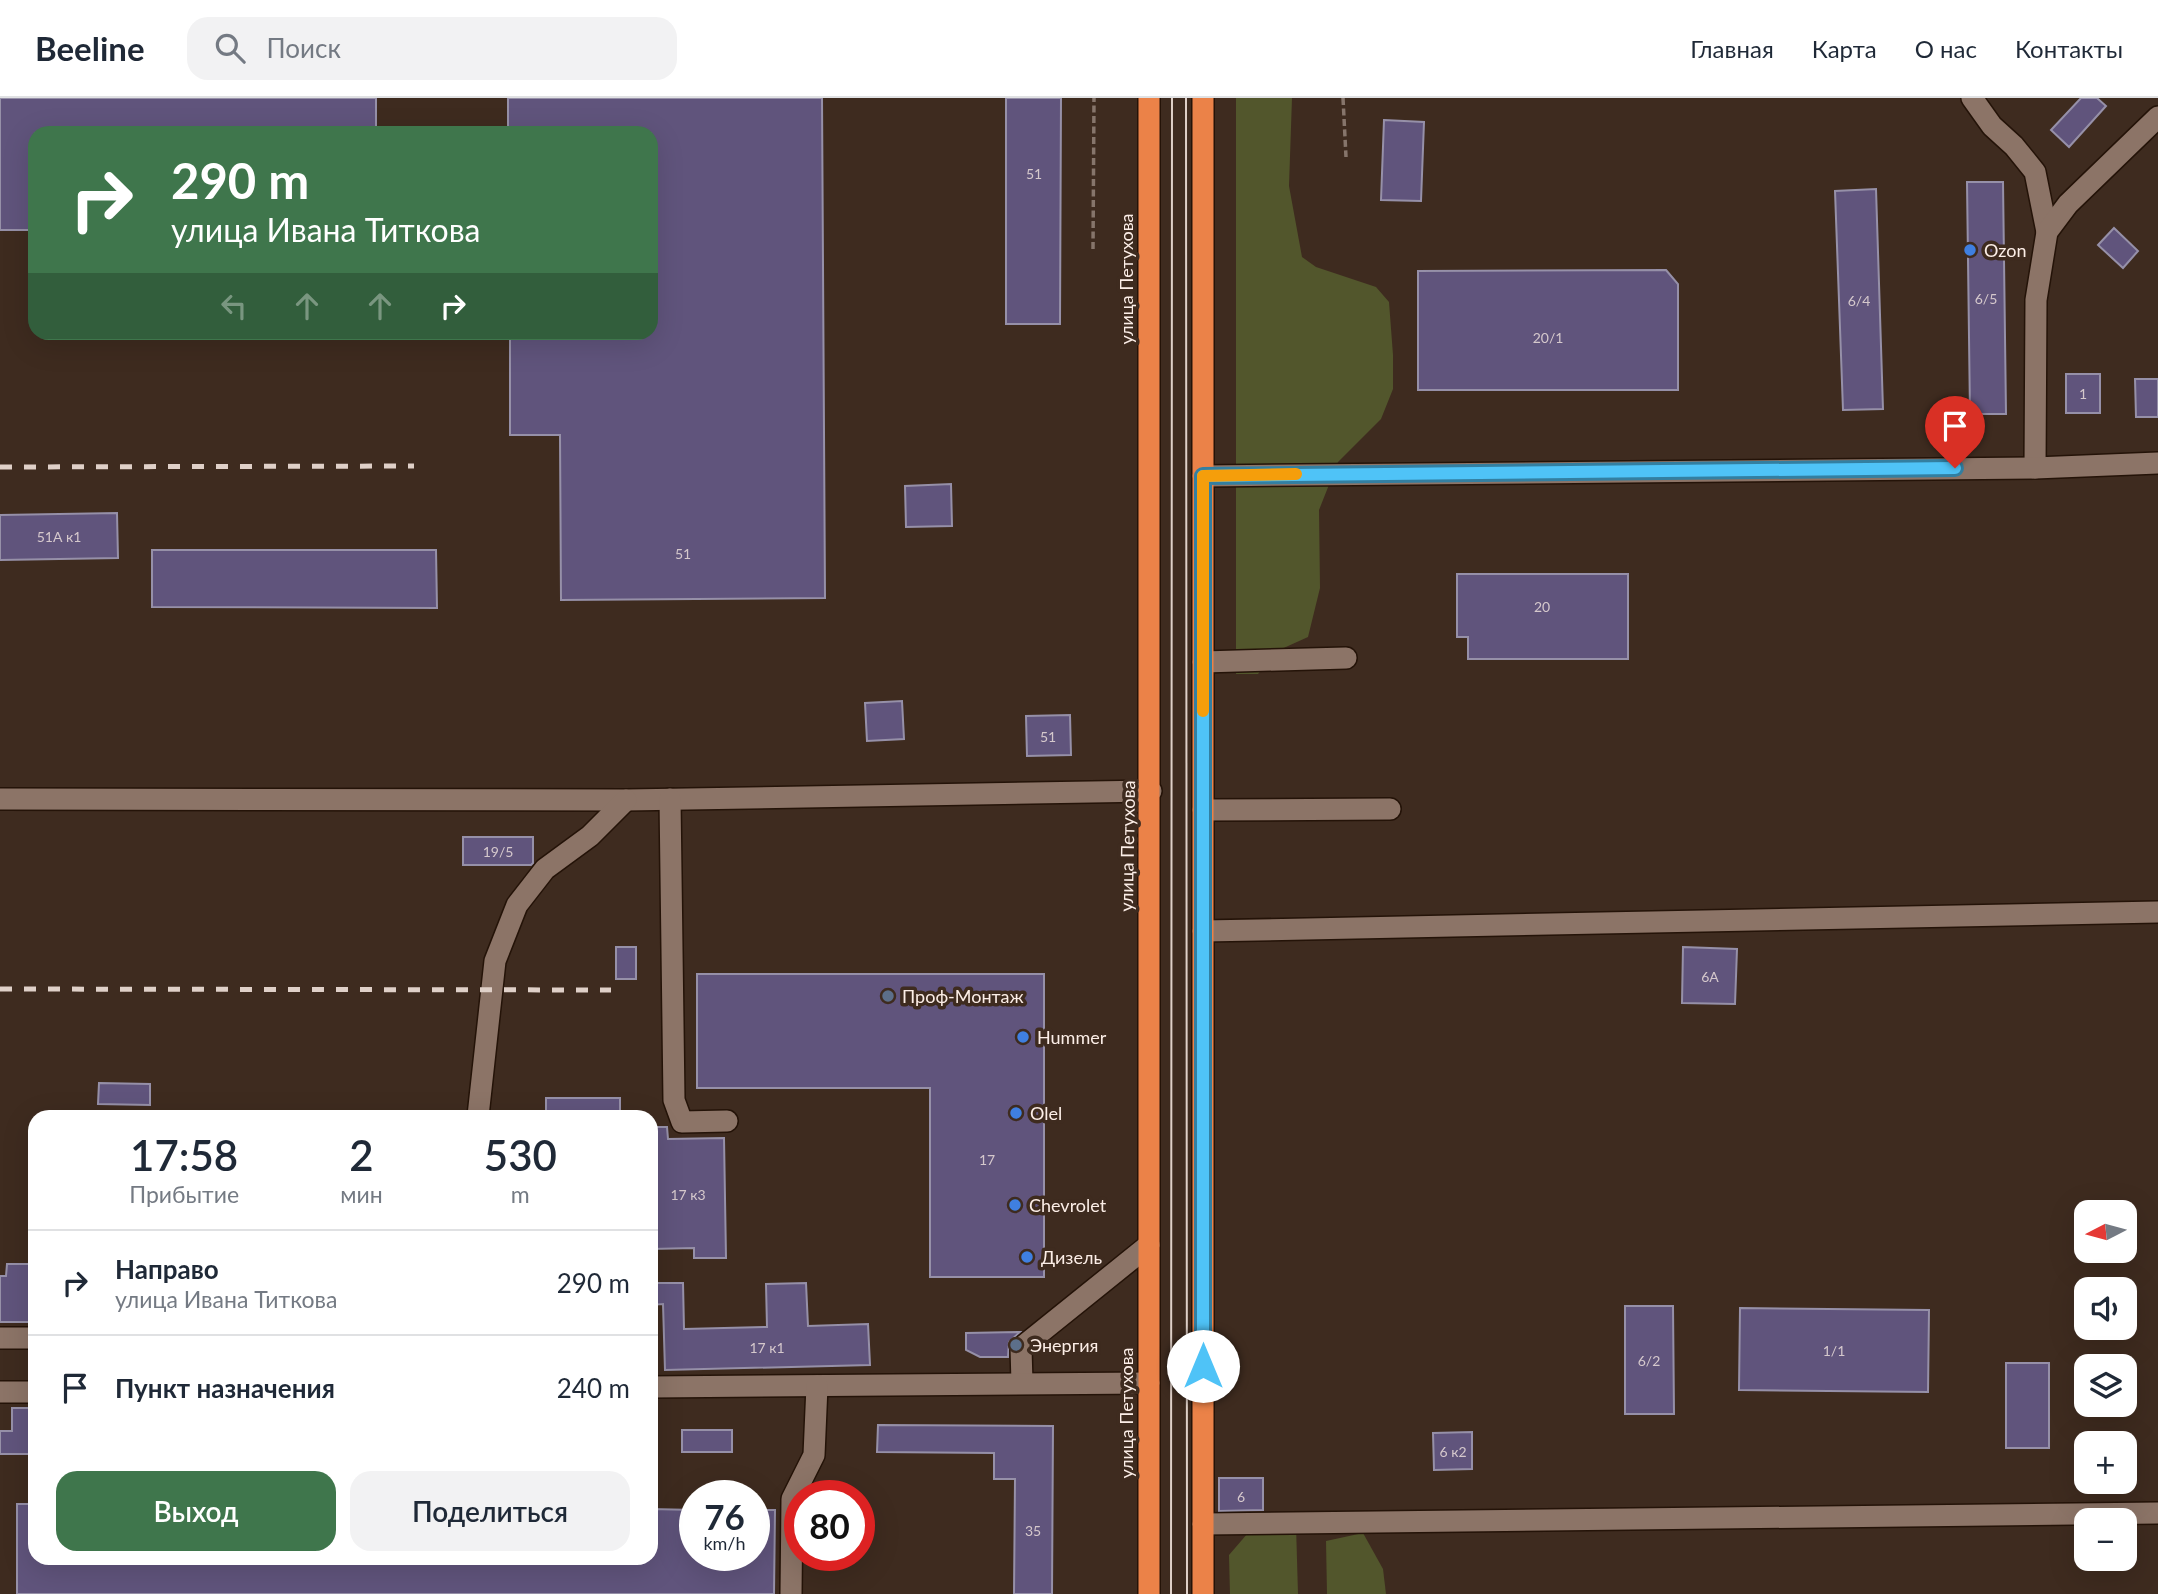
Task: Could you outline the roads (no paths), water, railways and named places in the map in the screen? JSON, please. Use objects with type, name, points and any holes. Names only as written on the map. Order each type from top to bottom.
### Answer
[{"type":"highway","name":"улица Петухова","points":[[1149,98],[1149,1594]]},
{"type":"highway","points":[[1203,98],[1203,1594]]},
{"type":"street","points":[[1972,98],[1992,126],[2014,146],[2035,173],[2047,232],[2036,300],[2035,468]]},
{"type":"street","points":[[2047,232],[2067,204],[2158,117]]},
{"type":"street","points":[[1203,476],[2035,468],[2158,463]]},
{"type":"street","points":[[1203,662],[1346,658]]},
{"type":"street","points":[[0,799],[626,800],[1151,791]]},
{"type":"street","points":[[670,799],[674,1100],[682,1122],[727,1121]]},
{"type":"street","points":[[479,1110],[495,961],[517,905],[545,869],[590,836],[626,800]]},
{"type":"street","points":[[1203,810],[1390,809]]},
{"type":"street","points":[[1203,931],[2158,912]]},
{"type":"street","points":[[1021,1383],[1021,1348],[1149,1245]]},
{"type":"street","points":[[0,1338],[28,1338]]},
{"type":"street","points":[[658,1387],[1149,1383]]},
{"type":"street","points":[[791,1594],[792,1499],[814,1455],[817,1385]]},
{"type":"street","points":[[0,1392],[28,1392]]},
{"type":"street","points":[[1203,1524],[2158,1513]]},
{"type":"tram line","points":[[1171,1594],[1172,98]]},
{"type":"tram line","points":[[1186,98],[1187,1594]]},
{"type":"railway","points":[[0,467],[414,466]]},
{"type":"railway","points":[[0,989],[611,990]]},
{"type":"place","name":"Ozon","points":[[1970,250]]},
{"type":"place","name":"Проф-Монтаж","points":[[888,996]]},
{"type":"place","name":"Hummer","points":[[1023,1037]]},
{"type":"place","name":"Olel","points":[[1016,1113]]},
{"type":"place","name":"Chevrolet","points":[[1015,1205]]},
{"type":"place","name":"Дизель","points":[[1027,1257]]},
{"type":"place","name":"Энергия","points":[[1016,1345]]}]
